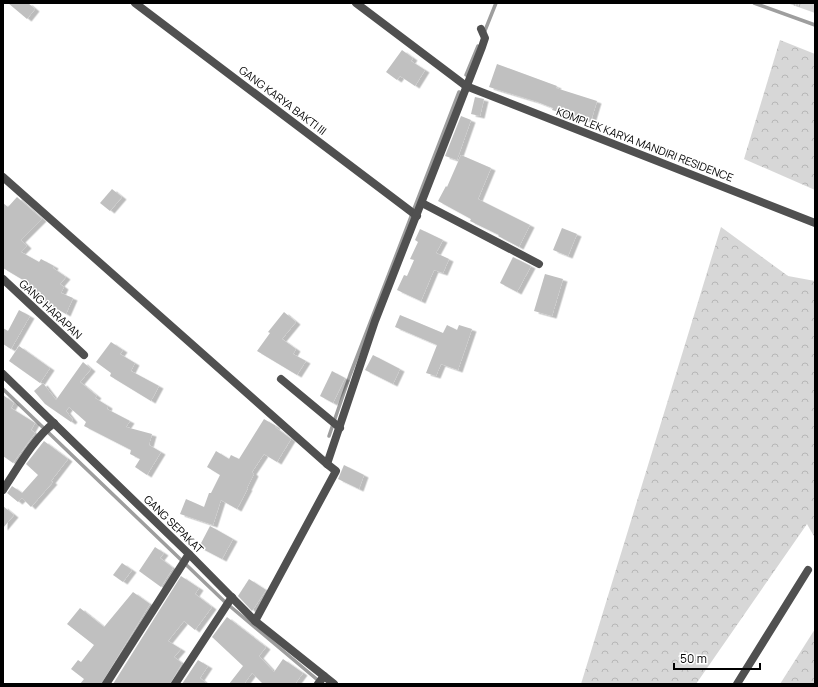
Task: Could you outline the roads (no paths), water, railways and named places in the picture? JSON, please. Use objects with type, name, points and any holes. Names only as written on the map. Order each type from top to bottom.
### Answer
[{"type":"street","name":"GANG KARYA BAKTI III","points":[[135,3],[413,213]]},
{"type":"street","name":"KOMPLEK KARYA MANDIRI RESIDENCE","points":[[356,3],[466,86],[815,223]]},
{"type":"street","points":[[327,464],[340,428],[340,421],[413,213],[422,203],[484,42],[485,38],[481,29]]},
{"type":"street","points":[[3,177],[336,471],[255,621]]},
{"type":"street","points":[[422,203],[539,264]]},
{"type":"street","name":"GANG HARAPAN","points":[[3,279],[84,355]]},
{"type":"street","name":"GANG SEPAKAT","points":[[3,374],[51,425],[188,557],[229,601],[255,621],[322,679],[334,684]]},
{"type":"street","points":[[281,379],[340,428]]},
{"type":"street","points":[[3,490],[51,425]]},
{"type":"street","points":[[106,684],[188,557]]},
{"type":"street","points":[[737,684],[808,570]]},
{"type":"street","points":[[175,684],[229,601]]},
{"type":"waterway","points":[[484,33],[496,3]]},
{"type":"waterway","points":[[754,3],[815,25]]},
{"type":"waterway","points":[[466,75],[478,46]]},
{"type":"waterway","points":[[329,436],[350,375],[459,92]]},
{"type":"waterway","points":[[3,389],[225,602],[320,682]]}]
